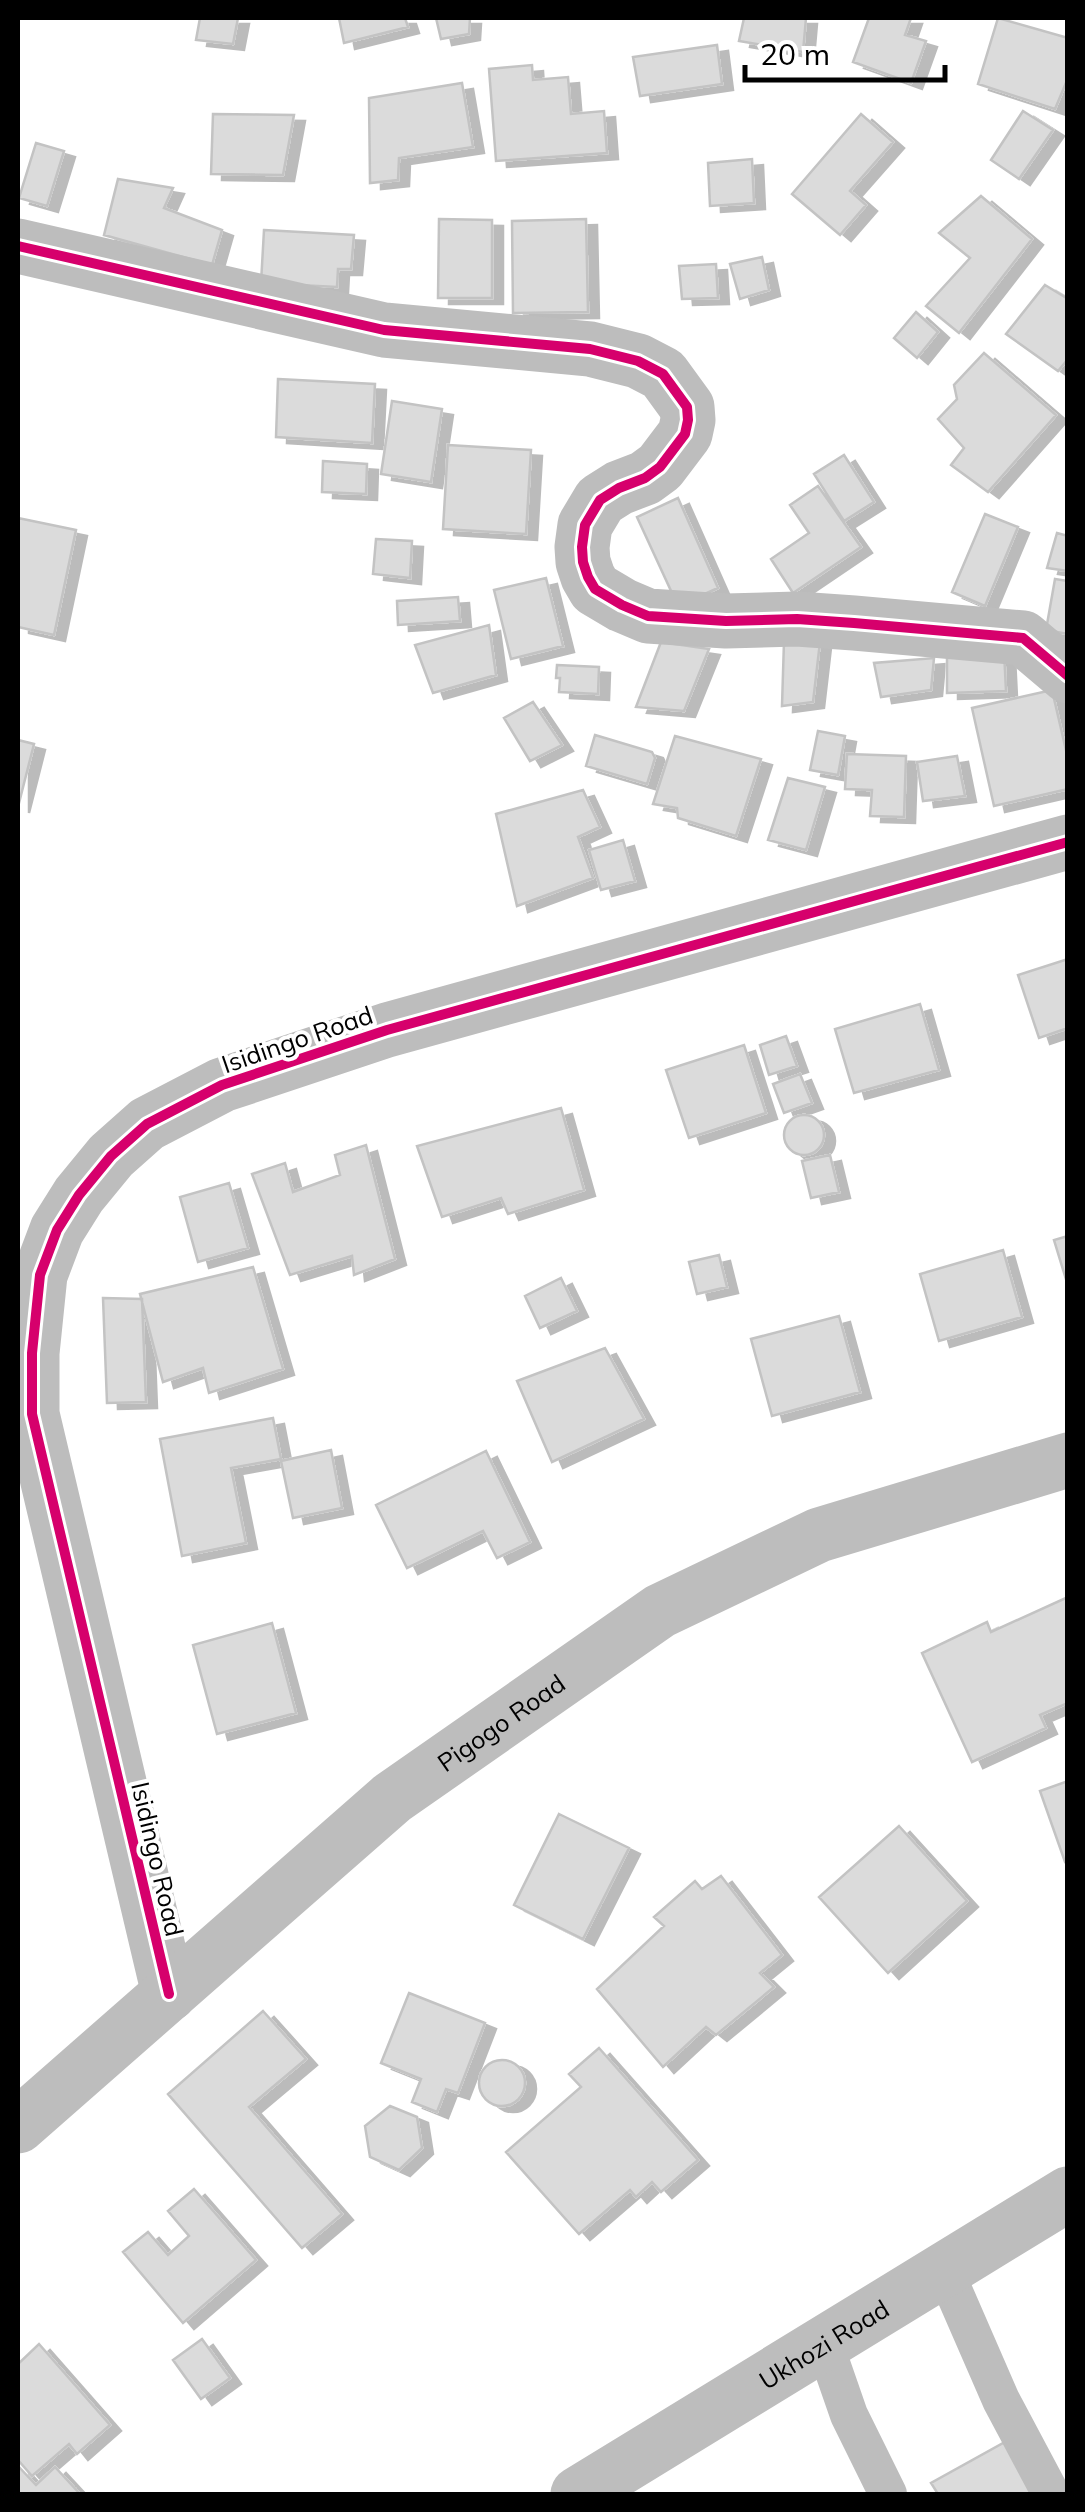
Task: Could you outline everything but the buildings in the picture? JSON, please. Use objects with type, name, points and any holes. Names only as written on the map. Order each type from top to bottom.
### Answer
[{"type":"street","points":[[18,246],[384,330],[590,349],[638,361],[664,374],[687,408],[688,420],[685,434],[660,467],[600,500],[585,525],[584,562],[595,589],[648,616],[854,622],[1023,638],[1068,676]]},
{"type":"street","name":"Isidingo Road","points":[[169,1994],[32,1414],[32,1353],[40,1275],[57,1230],[79,1195],[111,1156],[146,1124],[222,1085],[388,1030],[1068,842]]},
{"type":"street","name":"Pigogo Road","points":[[21,2110],[169,1994],[392,1798],[660,1610],[819,1535],[1068,1460]]},
{"type":"street","name":"Ukhozi Road","points":[[578,2494],[944,2269],[1064,2203]]},
{"type":"lane","points":[[944,2269],[1000,2400],[1051,2494]]},
{"type":"lane","points":[[824,2343],[849,2415],[888,2494]]},
{"type":"cycle path","points":[[18,246],[384,330],[590,349],[638,361],[663,374],[687,407],[688,420],[685,434],[660,467],[600,500],[585,525],[583,562],[595,589],[648,616],[726,621],[797,619],[1023,638],[1068,676]]},
{"type":"cycle path","points":[[169,1994],[32,1414],[32,1353],[40,1275],[57,1230],[79,1195],[111,1156],[147,1124],[222,1085],[387,1030],[1068,842]]}]
